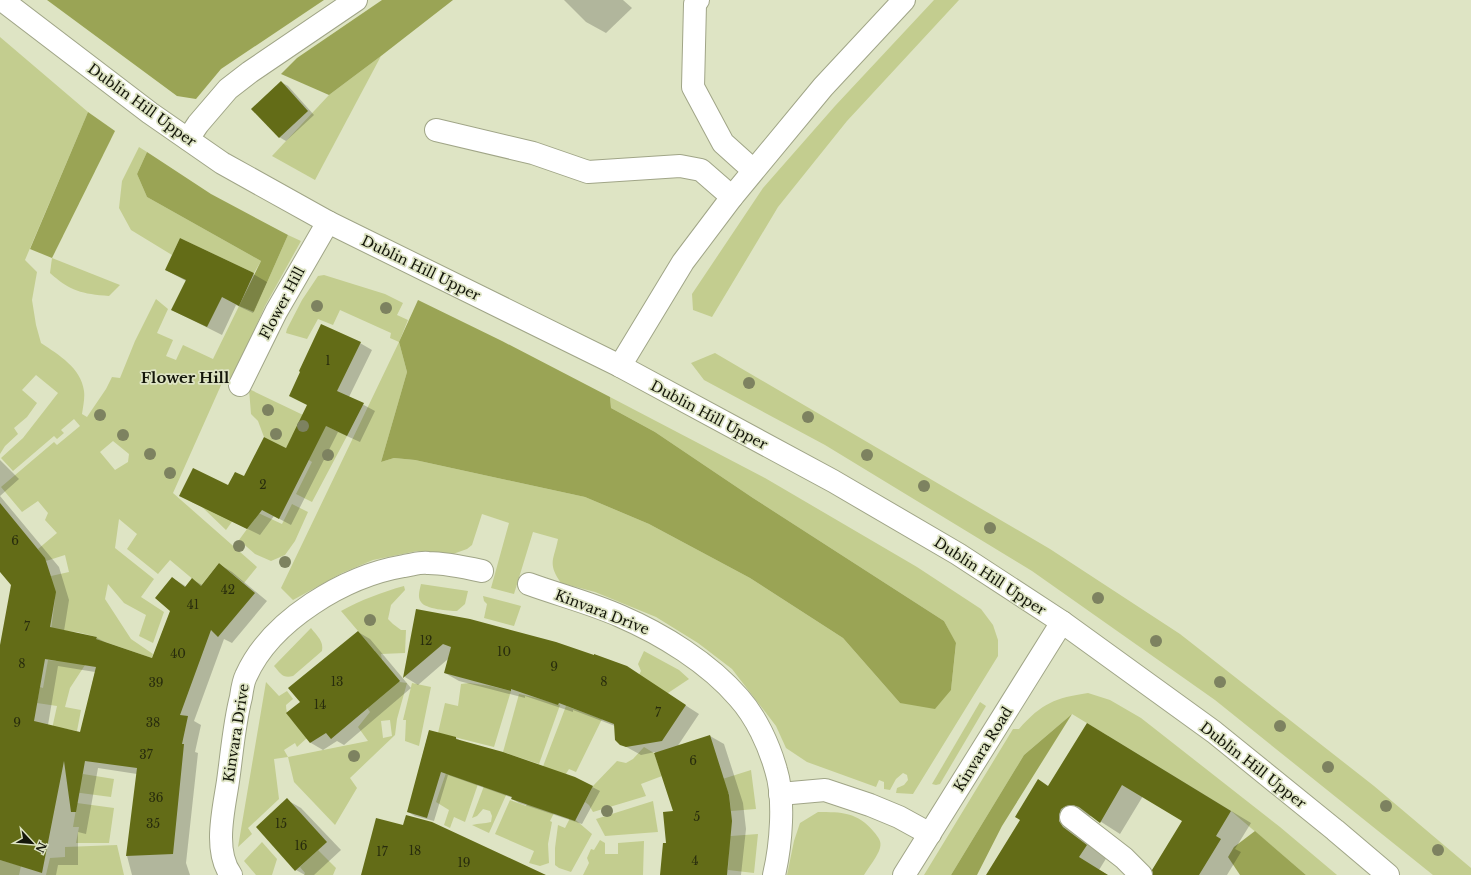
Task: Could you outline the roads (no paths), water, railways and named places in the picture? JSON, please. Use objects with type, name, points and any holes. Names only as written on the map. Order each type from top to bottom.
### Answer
[{"type":"street","name":"Dublin Hill Upper","points":[[2,0],[150,113],[222,163],[328,222],[620,366],[833,481],[958,554],[1062,622],[1214,732],[1336,830],[1388,875]]},
{"type":"street","points":[[188,139],[198,124],[224,94],[250,72],[356,0]]},
{"type":"street","points":[[698,0],[695,4],[693,87],[723,144],[753,170]]},
{"type":"street","points":[[620,366],[683,262],[732,196],[823,86],[904,0]]},
{"type":"street","points":[[436,130],[533,153],[588,172],[680,166],[701,170],[732,196]]},
{"type":"street","name":"Flower Hill","points":[[240,385],[276,312],[328,222]]},
{"type":"street","name":"Kinvara Drive","points":[[231,875],[221,854],[222,830],[238,709],[245,678],[254,659],[264,646],[299,612],[351,582],[387,569],[427,563],[482,571]]},
{"type":"street","name":"Kinvara Drive","points":[[529,584],[620,616],[651,631],[691,656],[720,679],[740,698],[753,718],[766,743],[776,771],[780,794],[781,826],[774,875]]},
{"type":"street","name":"Kinvara Road","points":[[904,875],[1062,622]]},
{"type":"street","points":[[780,794],[825,790],[870,805],[899,817],[930,834]]},
{"type":"street","points":[[1070,817],[1124,858],[1141,875]]},
{"type":"district","name":"Flower Hill","points":[[185,377]]}]
